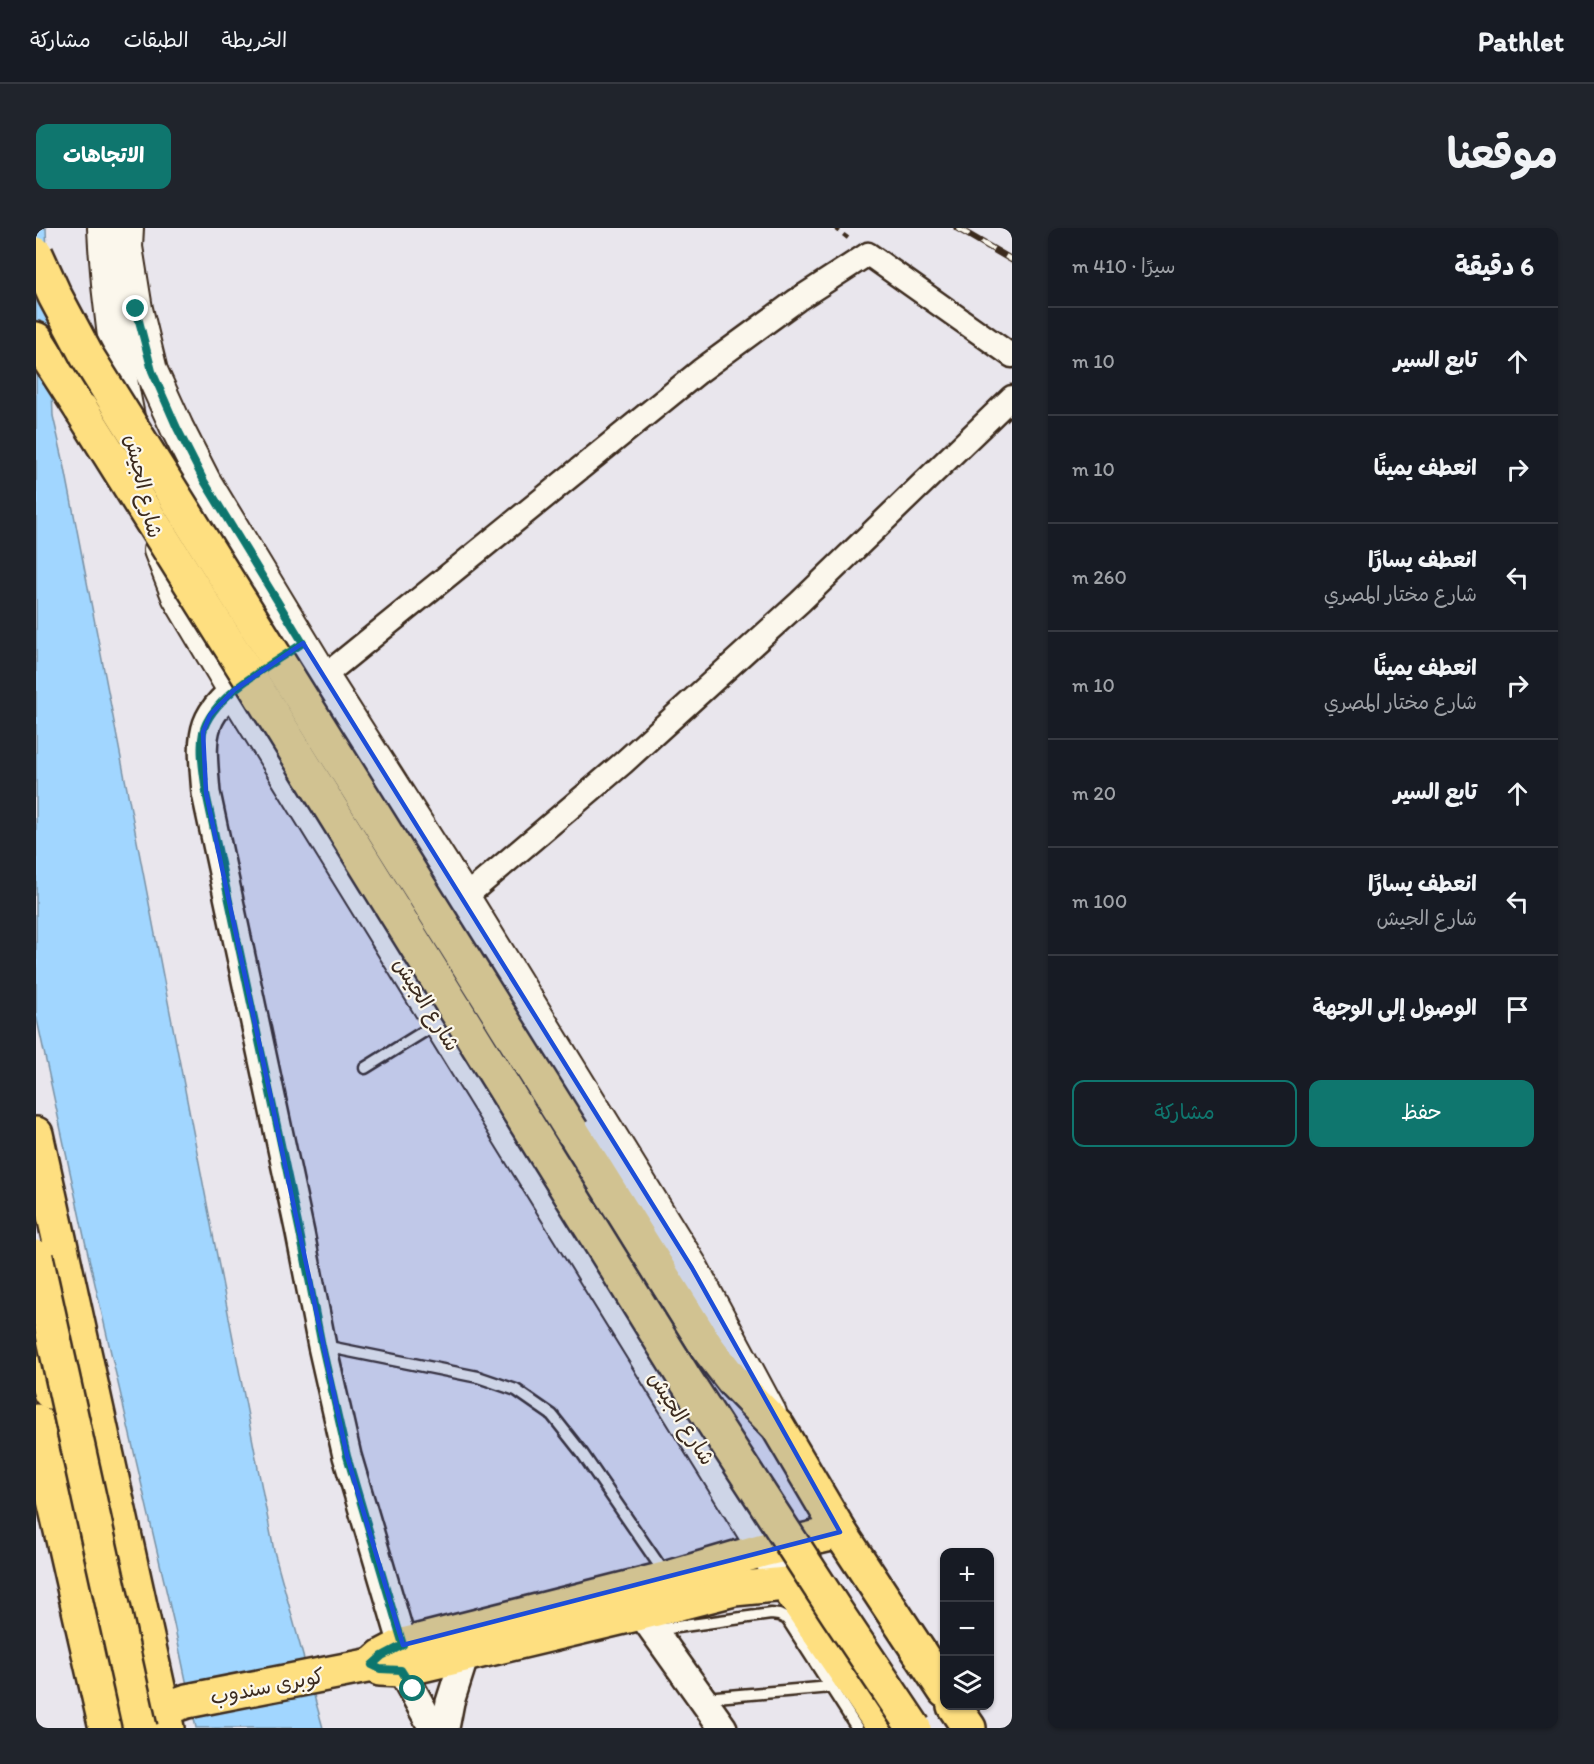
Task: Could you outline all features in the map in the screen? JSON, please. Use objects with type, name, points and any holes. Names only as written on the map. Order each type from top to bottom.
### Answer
[{"type":"main road","name":"شارع الجيش","points":[[104,228],[107,293],[118,369],[148,521],[178,596],[763,1550],[884,1728]]},
{"type":"main road","name":"شارع الجيش","points":[[127,228],[126,247],[136,309],[152,371],[204,481],[323,678],[464,898],[692,1268],[778,1427],[840,1532],[940,1683]]},
{"type":"main road","points":[[36,254],[87,356],[707,1347],[734,1383],[778,1427]]},
{"type":"main road","points":[[36,339],[242,664],[685,1379],[914,1728]]},
{"type":"main road","points":[[36,1134],[164,1716]]},
{"type":"main road","points":[[36,1257],[164,1716]]},
{"type":"main road","points":[[36,1335],[117,1676],[124,1688],[132,1695],[164,1716]]},
{"type":"main road","points":[[36,1420],[108,1728]]},
{"type":"main road","points":[[392,1660],[678,1585],[763,1550],[840,1532]]},
{"type":"main road","points":[[678,1585],[734,1589],[786,1584]]},
{"type":"main road","points":[[392,1660],[465,1655],[647,1622],[678,1585]]},
{"type":"main road","name":"كوبرى سندوب","points":[[108,1728],[392,1660]]},
{"type":"main road","points":[[957,1710],[969,1728]]},
{"type":"street","points":[[323,678],[700,371],[797,300],[868,254],[1012,356]]},
{"type":"street","points":[[464,898],[622,763],[791,610],[1012,397]]},
{"type":"street","points":[[303,643],[234,690],[210,715],[203,732],[206,793],[322,1346],[392,1660],[433,1728]]},
{"type":"street","points":[[647,1622],[723,1728]]},
{"type":"street","points":[[445,1728],[450,1702],[465,1655]]},
{"type":"lane","points":[[365,1068],[438,1022]]},
{"type":"lane","points":[[322,1346],[478,1377],[516,1390],[552,1414],[678,1585]]},
{"type":"lane","points":[[647,1622],[771,1614],[787,1619],[857,1728]]},
{"type":"lane","points":[[702,1698],[831,1687]]},
{"type":"highlighted area","points":[[303,643],[692,1268],[840,1532],[403,1645],[347,1456],[206,793],[203,732],[210,715],[234,690]]},
{"type":"water","points":[[36,228],[46,228],[53,416],[65,468],[274,1551],[323,1728],[196,1728],[36,1015]]},
{"type":"railway","points":[[957,228],[1012,260]]},
{"type":"route","points":[[136,309],[152,371],[177,428],[204,481],[303,643],[234,690],[210,715],[203,732],[206,793],[347,1456],[403,1645],[394,1648],[372,1665],[391,1671],[401,1670],[413,1689]]}]
